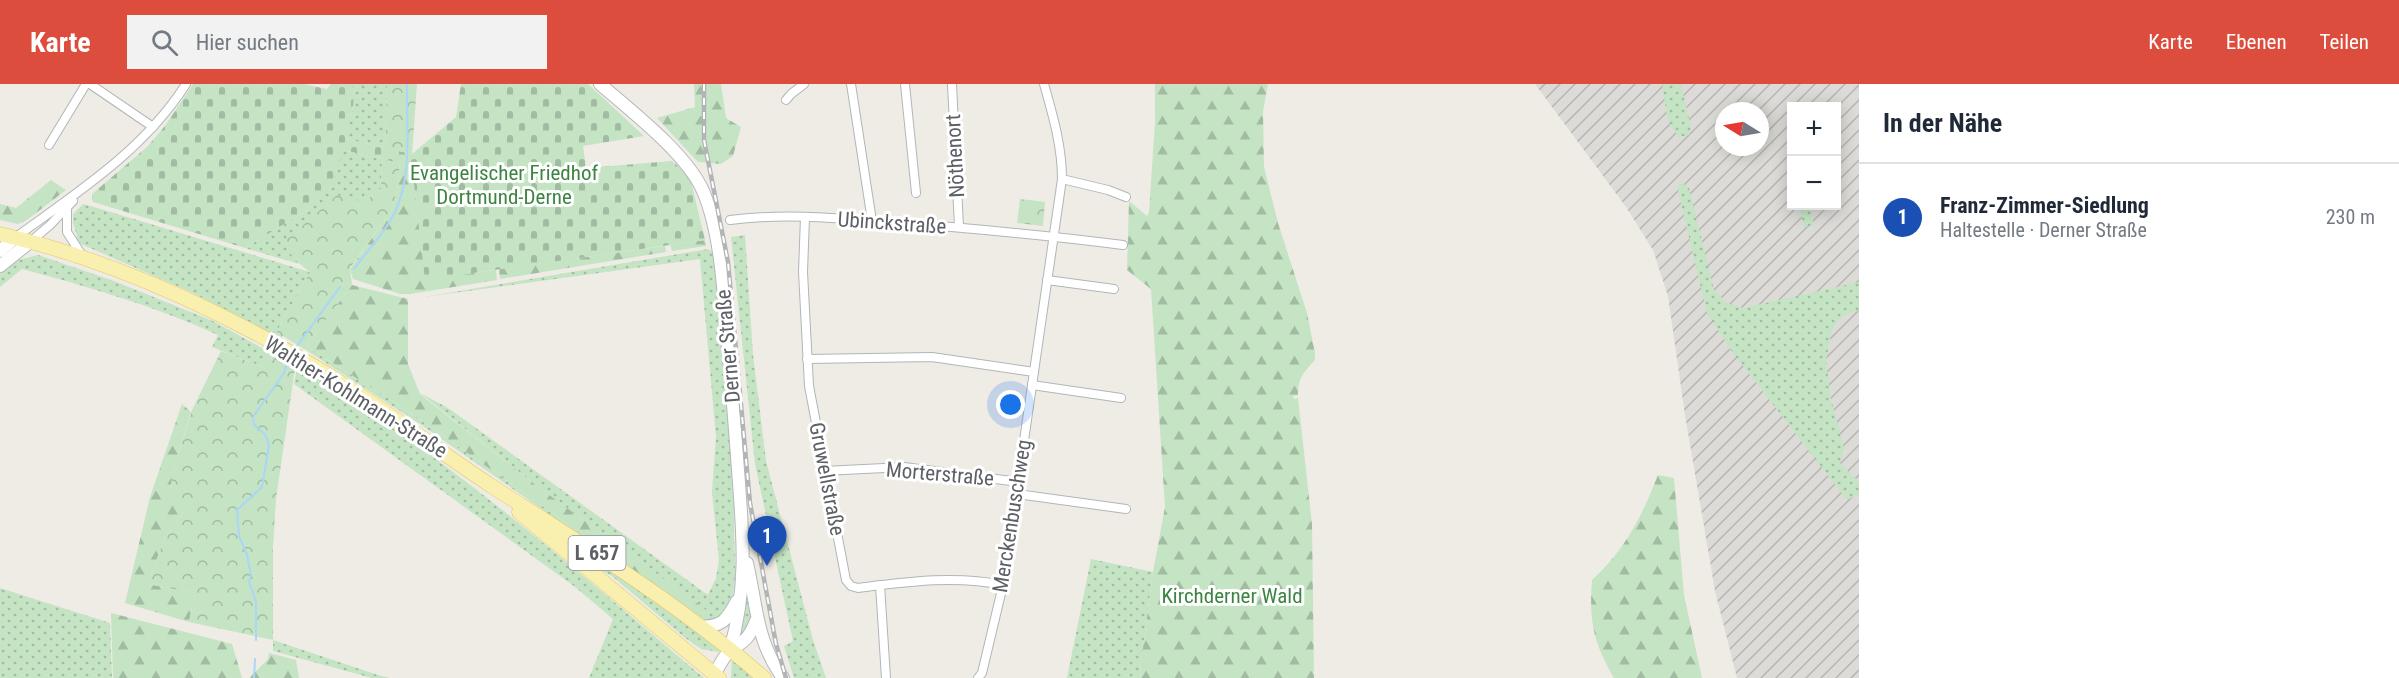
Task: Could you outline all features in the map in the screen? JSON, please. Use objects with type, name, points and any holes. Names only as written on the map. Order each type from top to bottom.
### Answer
[{"type":"main road","name":"Derner Straße","points":[[600,84],[681,159],[699,182],[708,204],[721,271],[744,551],[739,613],[730,650]]},
{"type":"main road","name":"Walther-Kohlmann-Straße","points":[[0,234],[16,237],[85,260],[185,300],[300,358],[371,402],[491,486],[600,555],[700,627],[764,678]]},
{"type":"main road","points":[[0,251],[16,237]]},
{"type":"main road","points":[[0,266],[30,242]]},
{"type":"main road","name":"Walther-Kohlmann-Straße","points":[[491,486],[544,534],[716,676]]},
{"type":"main road","name":"L 657","points":[[744,551],[756,621],[768,653],[783,678]]},
{"type":"main road","name":"L 657","points":[[700,627],[717,626],[724,622],[741,594]]},
{"type":"main road","name":"L 657","points":[[716,676],[730,650],[743,644],[756,621]]},
{"type":"street","points":[[49,145],[88,84],[153,127]]},
{"type":"street","points":[[30,242],[86,187],[153,127],[186,84]]},
{"type":"street","points":[[786,100],[804,84]]},
{"type":"street","points":[[851,84],[872,221]]},
{"type":"street","points":[[905,84],[916,193]]},
{"type":"street","name":"Nöthenort","points":[[952,84],[959,227]]},
{"type":"street","name":"Merckenbuschweg","points":[[978,678],[1003,585],[1062,179],[1062,154],[1056,123],[1044,84]]},
{"type":"street","points":[[1062,179],[1108,190],[1126,197]]},
{"type":"street","points":[[16,237],[86,187]]},
{"type":"street","points":[[67,207],[67,232],[85,260]]},
{"type":"street","name":"Ubinckstraße","points":[[730,220],[764,216],[805,217],[1053,235]]},
{"type":"street","name":"Gruwellstraße","points":[[805,217],[803,272],[807,359],[824,471],[846,580],[851,586],[858,588],[940,579],[1003,585]]},
{"type":"street","points":[[1053,235],[1123,245]]},
{"type":"street","points":[[1047,280],[1114,289]]},
{"type":"street","points":[[807,359],[932,357],[1034,372]]},
{"type":"street","points":[[1032,385],[1120,398]]},
{"type":"street","name":"Morterstraße","points":[[824,471],[904,467],[1019,482]]},
{"type":"street","points":[[1017,494],[1126,509]]},
{"type":"street","points":[[880,585],[886,678]]},
{"type":"shaded area","points":[[1535,84],[1859,84],[1859,678],[1737,678],[1715,591],[1685,415],[1668,296],[1653,250],[1626,207]]},
{"type":"green space","name":"Evangelischer Friedhof Dortmund-Derne","points":[[193,84],[304,84],[327,89],[331,84],[351,84],[353,105],[346,139],[412,154],[456,117],[461,84],[588,84],[644,136],[583,146],[586,168],[672,161],[690,177],[705,240],[425,280],[412,166],[343,150],[331,187],[307,210],[245,248],[93,202],[92,194],[147,147],[165,126]]},
{"type":"green space","points":[[351,84],[387,84],[385,148],[346,139],[353,107]]},
{"type":"green space","points":[[387,84],[417,84],[412,154],[385,148]]},
{"type":"green space","points":[[694,84],[721,84],[726,118],[741,127],[733,156],[721,164],[698,162],[657,118],[695,107]]},
{"type":"green space","name":"Kirchderner Wald","points":[[1155,84],[1268,84],[1263,112],[1264,167],[1278,223],[1307,313],[1315,353],[1315,360],[1300,380],[1298,395],[1293,396],[1294,399],[1298,398],[1312,524],[1314,678],[1139,678],[1153,572],[1165,507],[1151,289],[1127,270],[1129,201],[1147,216],[1149,213]]},
{"type":"green space","points":[[1662,84],[1681,84],[1691,128],[1689,135],[1679,137],[1668,122]]},
{"type":"green space","points":[[342,150],[382,159],[381,189],[364,202],[287,248],[299,264],[245,248],[307,210]]},
{"type":"green space","points":[[382,159],[400,163],[397,191],[391,211],[350,268],[352,285],[304,349],[283,336],[281,338],[275,335],[310,272],[291,255],[285,241],[337,195],[364,202],[381,189]]},
{"type":"green space","points":[[400,163],[412,166],[426,279],[496,270],[497,280],[400,294],[353,279],[350,269],[391,211],[397,191]]},
{"type":"green space","points":[[51,180],[66,190],[27,220],[18,224],[0,220],[0,204],[16,208]]},
{"type":"green space","points":[[1679,184],[1684,184],[1689,188],[1714,290],[1727,303],[1743,308],[1859,282],[1859,311],[1849,313],[1838,320],[1832,330],[1826,361],[1831,399],[1844,448],[1840,463],[1859,482],[1859,494],[1847,500],[1733,353],[1707,313],[1678,191]]},
{"type":"green space","points":[[1020,199],[1045,202],[1043,226],[1017,223]]},
{"type":"green space","points":[[83,204],[310,272],[275,335],[193,293],[81,244],[75,239],[77,236],[73,214]]},
{"type":"green space","points":[[1800,210],[1810,210],[1814,225],[1804,227]]},
{"type":"green space","points":[[745,235],[753,355],[766,461],[813,640],[826,678],[794,678],[784,646],[793,641],[755,464],[731,237]]},
{"type":"green space","points":[[705,240],[706,246],[672,251],[670,245]]},
{"type":"green space","points":[[665,246],[666,252],[500,279],[499,269]]},
{"type":"green space","points":[[708,249],[713,252],[722,321],[733,462],[735,566],[733,593],[729,606],[720,617],[711,621],[701,620],[420,424],[303,348],[306,346],[402,407],[703,619],[708,612],[537,486],[420,393],[448,408],[708,595],[716,578],[719,560],[712,492],[716,437],[700,259],[424,297]]},
{"type":"green space","points":[[38,255],[114,281],[213,321],[273,354],[263,367],[212,347],[218,335],[170,315],[122,298],[22,269],[0,287],[0,274],[18,260]]},
{"type":"green space","points":[[352,285],[408,299],[408,364],[420,394],[537,486],[709,612],[703,619],[402,407],[306,346]]},
{"type":"green space","points":[[221,351],[263,367],[273,354],[295,368],[276,499],[273,547],[273,640],[189,622],[195,593],[148,584],[164,539],[183,512],[177,506],[171,491],[172,475],[192,410]]},
{"type":"green space","points":[[297,366],[404,436],[456,474],[704,678],[589,678],[613,619],[574,586],[294,384]]},
{"type":"green space","points":[[182,404],[191,412],[172,475],[171,491],[183,512],[164,539],[148,584],[195,593],[189,622],[125,603],[150,497]]},
{"type":"green space","points":[[1658,475],[1674,478],[1684,595],[1702,678],[1614,678],[1601,653],[1594,631],[1591,608],[1592,580],[1614,557],[1631,532]]},
{"type":"green space","points":[[513,502],[721,647],[719,652],[701,649],[684,637],[612,576],[593,566]]},
{"type":"green space","points":[[1091,559],[1153,572],[1139,678],[1067,678]]},
{"type":"green space","points":[[0,588],[110,623],[112,678],[0,678]]},
{"type":"green space","points":[[747,591],[752,617],[745,636],[740,632]]},
{"type":"green space","points":[[111,613],[232,644],[242,678],[113,678]]},
{"type":"green space","points":[[273,640],[390,678],[372,678],[273,651]]},
{"type":"green space","points":[[269,653],[296,660],[299,678],[249,678],[268,659]]},
{"type":"green space","points":[[732,657],[756,678],[731,678]]},
{"type":"waterway","points":[[354,269],[386,227],[401,197],[407,149],[407,84]]},
{"type":"waterway","points":[[294,350],[340,287]]},
{"type":"waterway","points":[[256,640],[256,601],[249,582],[251,575],[247,555],[239,536],[237,510],[262,487],[269,445],[265,434],[254,425],[253,417],[284,373],[289,357]]},
{"type":"waterway","points":[[254,678],[255,659]]},
{"type":"railway","points":[[704,84],[704,140],[728,262],[750,503],[776,644],[786,678]]},
{"type":"place","name":"Franz-Zimmer-Siedlung","points":[[767,566]]}]
